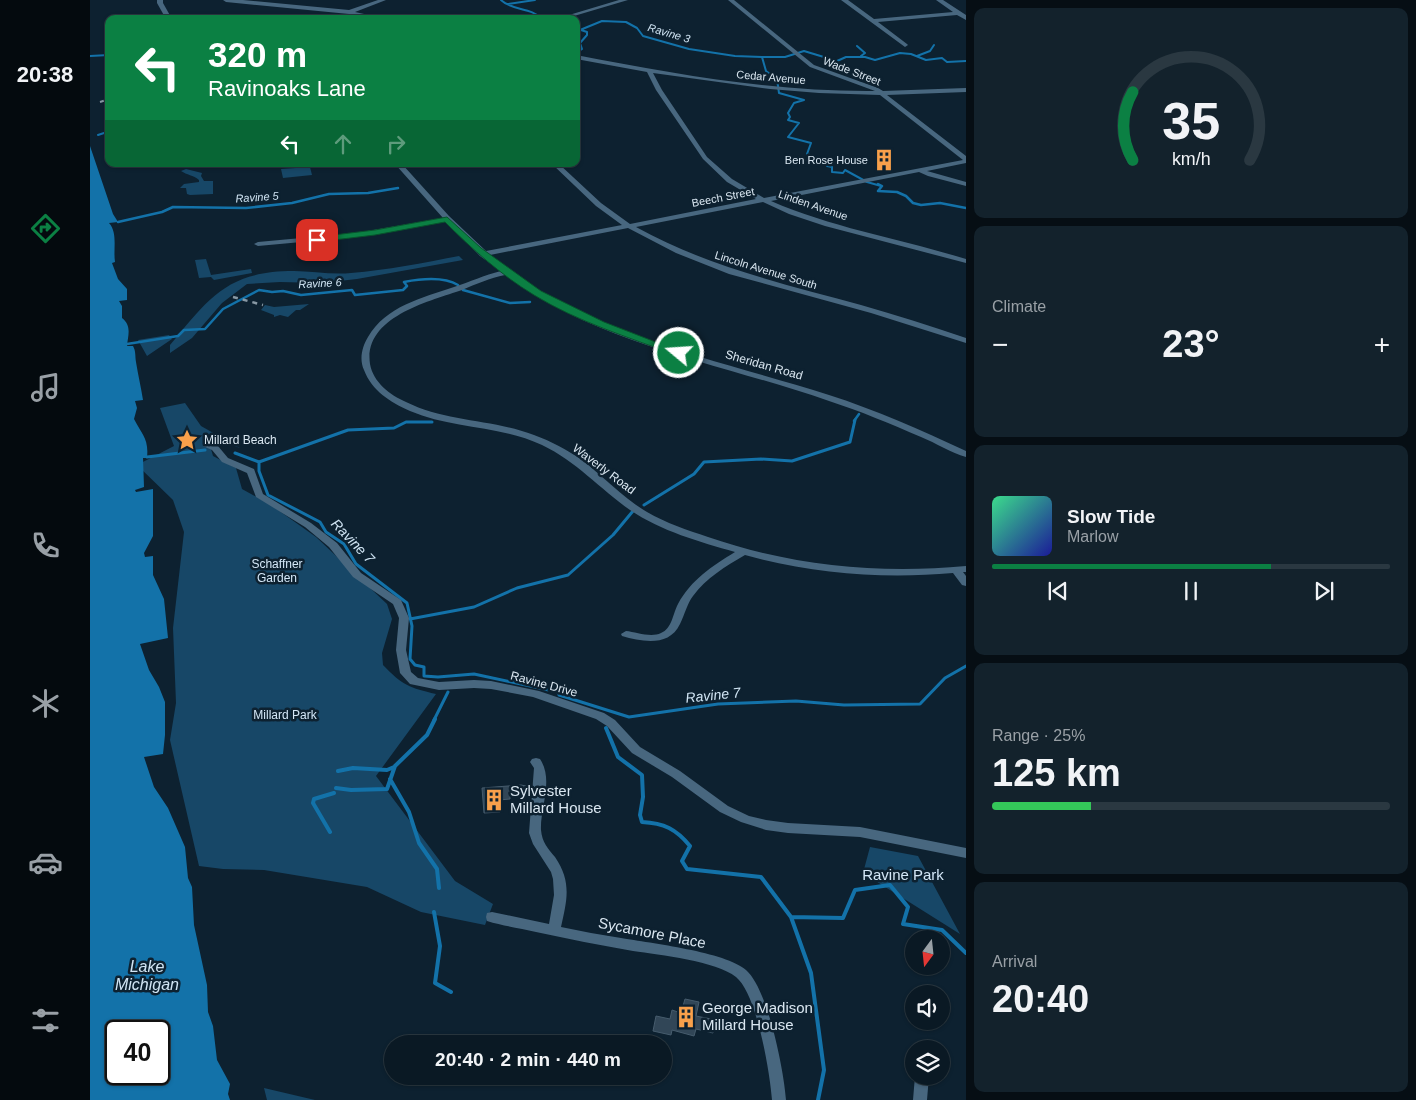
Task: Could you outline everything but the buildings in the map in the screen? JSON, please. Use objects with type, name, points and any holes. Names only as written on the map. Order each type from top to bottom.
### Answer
[{"type":"street","points":[[160,0],[167,15]]},
{"type":"street","points":[[226,0],[363,15]]},
{"type":"street","points":[[292,6],[297,0]]},
{"type":"street","points":[[346,15],[348,12],[383,0]]},
{"type":"street","points":[[572,14],[625,0]]},
{"type":"street","name":"Wade Street","points":[[731,0],[812,66],[825,72],[863,83],[881,93],[966,160]]},
{"type":"street","points":[[844,0],[905,45]]},
{"type":"street","points":[[939,0],[966,18]]},
{"type":"street","points":[[874,21],[958,13]]},
{"type":"street","name":"Cedar Avenue","points":[[580,58],[650,72],[756,86],[803,90],[881,93],[966,90]]},
{"type":"street","name":"Linden Avenue","points":[[650,72],[676,115],[706,158],[726,176],[766,200],[834,226],[966,261]]},
{"type":"street","name":"Beech Street","points":[[484,254],[966,160]]},
{"type":"street","name":"Sheridan Road","points":[[401,167],[447,219],[484,254],[538,293],[606,326],[697,358],[811,392],[888,420],[966,454]]},
{"type":"street","name":"Lincoln Avenue South","points":[[558,167],[606,210],[629,226],[675,250],[725,270],[779,287],[875,312],[966,341]]},
{"type":"street","points":[[920,170],[966,184]]},
{"type":"street","points":[[258,244],[356,235],[447,219]]},
{"type":"street","name":"Waverly Road","points":[[508,272],[424,300],[386,319],[367,346],[365,364],[373,382],[386,394],[408,407],[447,420],[520,434],[555,448],[578,462],[641,512],[662,523],[743,552],[784,562],[842,571],[909,573],[961,570]]},
{"type":"street","name":"Ravine Drive","points":[[208,446],[215,448],[225,460],[247,468],[254,476],[259,495],[308,525],[333,545],[357,575],[397,602],[404,618],[401,650],[406,673],[414,681],[439,686],[491,685],[543,697],[600,716],[610,723],[636,750],[676,774],[724,809],[745,820],[788,828],[860,832],[966,853]]},
{"type":"street","points":[[626,634],[656,638],[666,636],[671,630],[686,599],[700,580],[743,552]]},
{"type":"street","points":[[961,570],[966,583]]},
{"type":"street","points":[[536,762],[540,768],[535,826],[536,837],[542,851],[560,874],[562,882],[562,895],[554,929]]},
{"type":"street","name":"Sycamore Place","points":[[492,917],[728,965],[741,972],[746,978],[761,1012],[767,1032],[779,1090],[779,1100]]},
{"type":"street","points":[[920,1100],[921,1085]]},
{"type":"green space","points":[[310,167],[312,175],[283,178],[281,169]]},
{"type":"green space","points":[[186,169],[202,173],[201,176],[204,181],[213,181],[213,194],[190,195],[187,194],[186,188],[180,188],[184,184],[199,182],[197,178],[181,171]]},
{"type":"green space","points":[[459,256],[463,260],[357,279],[321,283],[280,282],[247,284],[222,303],[192,338],[170,353],[170,345],[209,301],[222,290],[252,276],[271,272],[294,271],[351,273]]},
{"type":"green space","points":[[206,259],[211,275],[251,269],[252,273],[214,280],[211,277],[199,278],[195,260]]},
{"type":"green space","points":[[309,304],[300,310],[296,310],[288,317],[280,315],[274,317],[274,315],[261,310],[265,305],[274,307]]},
{"type":"green space","points":[[169,335],[172,339],[147,356],[138,340]]},
{"type":"green space","name":"Millard Park","points":[[185,403],[201,426],[240,448],[218,440],[209,442],[213,456],[236,468],[242,489],[271,505],[316,537],[387,604],[392,619],[382,653],[383,665],[407,685],[436,694],[376,776],[455,881],[493,904],[485,925],[421,912],[367,887],[264,870],[223,869],[199,866],[170,740],[176,703],[173,628],[184,532],[173,500],[137,465],[174,446],[160,408]]},
{"type":"green space","name":"Ravine Park","points":[[870,847],[918,856],[960,934],[863,873]]},
{"type":"green space","points":[[264,1088],[315,1100],[267,1100]]},
{"type":"water","name":"Lake Michigan","points":[[90,146],[113,214],[118,222],[109,223],[114,236],[115,262],[112,263],[118,279],[127,289],[127,300],[119,301],[122,306],[122,318],[128,327],[127,346],[133,346],[135,350],[143,400],[135,401],[137,408],[134,419],[147,446],[147,458],[143,458],[144,487],[135,490],[136,492],[153,489],[153,536],[144,553],[145,557],[153,556],[153,575],[164,599],[168,638],[140,644],[149,670],[165,702],[163,754],[144,757],[154,787],[168,808],[185,847],[188,878],[192,887],[194,925],[207,985],[208,1012],[213,1026],[217,1060],[230,1084],[228,1094],[230,1100],[90,1100]]},
{"type":"waterway","name":"Ravine 3","points":[[501,0],[511,6],[538,15]]},
{"type":"waterway","name":"Ravine 3","points":[[508,4],[535,0]]},
{"type":"waterway","name":"Ravine 3","points":[[580,30],[602,21],[626,22],[637,28],[643,36],[689,49],[735,56],[762,57]]},
{"type":"waterway","points":[[580,43],[587,35],[587,32],[581,30]]},
{"type":"waterway","points":[[580,43],[582,49],[580,50]]},
{"type":"waterway","points":[[917,56],[930,51],[934,45]]},
{"type":"waterway","points":[[857,46],[865,53],[861,56]]},
{"type":"waterway","name":"Ravine 3","points":[[762,57],[785,57],[804,51],[837,61],[846,57],[865,57],[875,60],[900,53],[911,54],[926,60],[942,58],[947,62],[966,61]]},
{"type":"waterway","points":[[90,56],[105,55]]},
{"type":"waterway","name":"Ravine 3","points":[[762,57],[766,71],[777,79],[779,93],[804,100],[794,103],[788,113],[790,117],[788,120],[799,123],[788,137],[811,143],[807,154],[828,161],[827,166],[832,167],[832,172],[843,173],[845,170],[867,182],[881,186]]},
{"type":"waterway","points":[[98,135],[105,133]]},
{"type":"waterway","name":"Ravine 3","points":[[878,184],[882,186],[878,191],[897,192],[906,196],[913,203],[921,205],[940,203],[966,208]]},
{"type":"waterway","name":"Ravine 5","points":[[118,222],[162,212],[173,207],[246,208],[292,203],[329,194],[368,193],[398,188]]},
{"type":"waterway","name":"Ravine 6","points":[[127,344],[178,336],[184,330],[205,329],[223,309],[259,290],[283,291],[301,295],[352,290],[355,295],[403,290],[407,286],[404,282],[417,280],[439,279],[458,285]]},
{"type":"waterway","name":"Ravine 6","points":[[463,290],[510,303],[530,302]]},
{"type":"waterway","name":"Ravine 7","points":[[854,421],[859,414]]},
{"type":"waterway","name":"Ravine 7","points":[[644,505],[694,474],[704,462],[761,459],[792,461],[850,442],[855,420]]},
{"type":"waterway","name":"Ravine 7","points":[[259,462],[348,430],[394,428],[406,422],[432,422]]},
{"type":"waterway","name":"Ravine 7","points":[[147,457],[205,450]]},
{"type":"waterway","name":"Ravine 7","points":[[235,453],[259,462]]},
{"type":"waterway","name":"Ravine 7","points":[[259,462],[259,471],[268,495],[320,522],[326,532],[344,544],[356,564],[407,603],[410,619]]},
{"type":"waterway","name":"Ravine 7","points":[[410,619],[474,607],[517,588],[568,575],[613,535],[633,511]]},
{"type":"waterway","name":"Ravine 7","points":[[410,619],[412,626],[410,659],[415,665],[424,667],[424,676],[438,677],[474,674],[558,692],[559,695],[629,717],[718,704],[796,701],[844,705],[920,704],[945,678],[966,666]]},
{"type":"waterway","name":"Ravine 7","points":[[434,720],[448,692]]},
{"type":"waterway","name":"Ravine 7","points":[[390,780],[395,766],[427,735],[435,719]]},
{"type":"waterway","name":"Ravine 7","points":[[606,728],[618,757],[642,775],[643,797],[640,815],[642,822],[669,828],[685,840],[690,846],[682,861],[687,869],[761,877],[791,917]]},
{"type":"waterway","points":[[338,771],[353,768],[387,770],[394,767]]},
{"type":"waterway","name":"Ravine 7","points":[[336,788],[351,790],[387,789],[390,780]]},
{"type":"waterway","points":[[390,780],[409,812],[419,843],[437,869],[439,888]]},
{"type":"waterway","name":"Ravine 7","points":[[330,832],[313,803],[314,799],[334,793]]},
{"type":"waterway","name":"Ravine 7","points":[[791,917],[843,918],[855,890],[890,885],[908,907],[903,924],[942,930],[966,953]]},
{"type":"waterway","points":[[434,912],[440,946],[435,983],[451,992]]},
{"type":"waterway","name":"Ravine 7","points":[[791,917],[811,973],[824,1070],[818,1100]]},
{"type":"railway","points":[[100,102],[105,100]]},
{"type":"railway","points":[[233,297],[263,305]]},
{"type":"place","name":"Ben Rose House","points":[[884,160]]},
{"type":"place","name":"Millard Beach","points":[[187,440]]},
{"type":"place","name":"Sylvester Millard House","points":[[494,800]]},
{"type":"place","name":"George Madison Millard House","points":[[686,1017]]},
{"type":"route","points":[[317,240],[375,233],[447,219],[478,250],[538,293],[601,324],[679,353]]},
{"type":"park label","name":"Schaffner Garden","points":[[277,571]]}]
